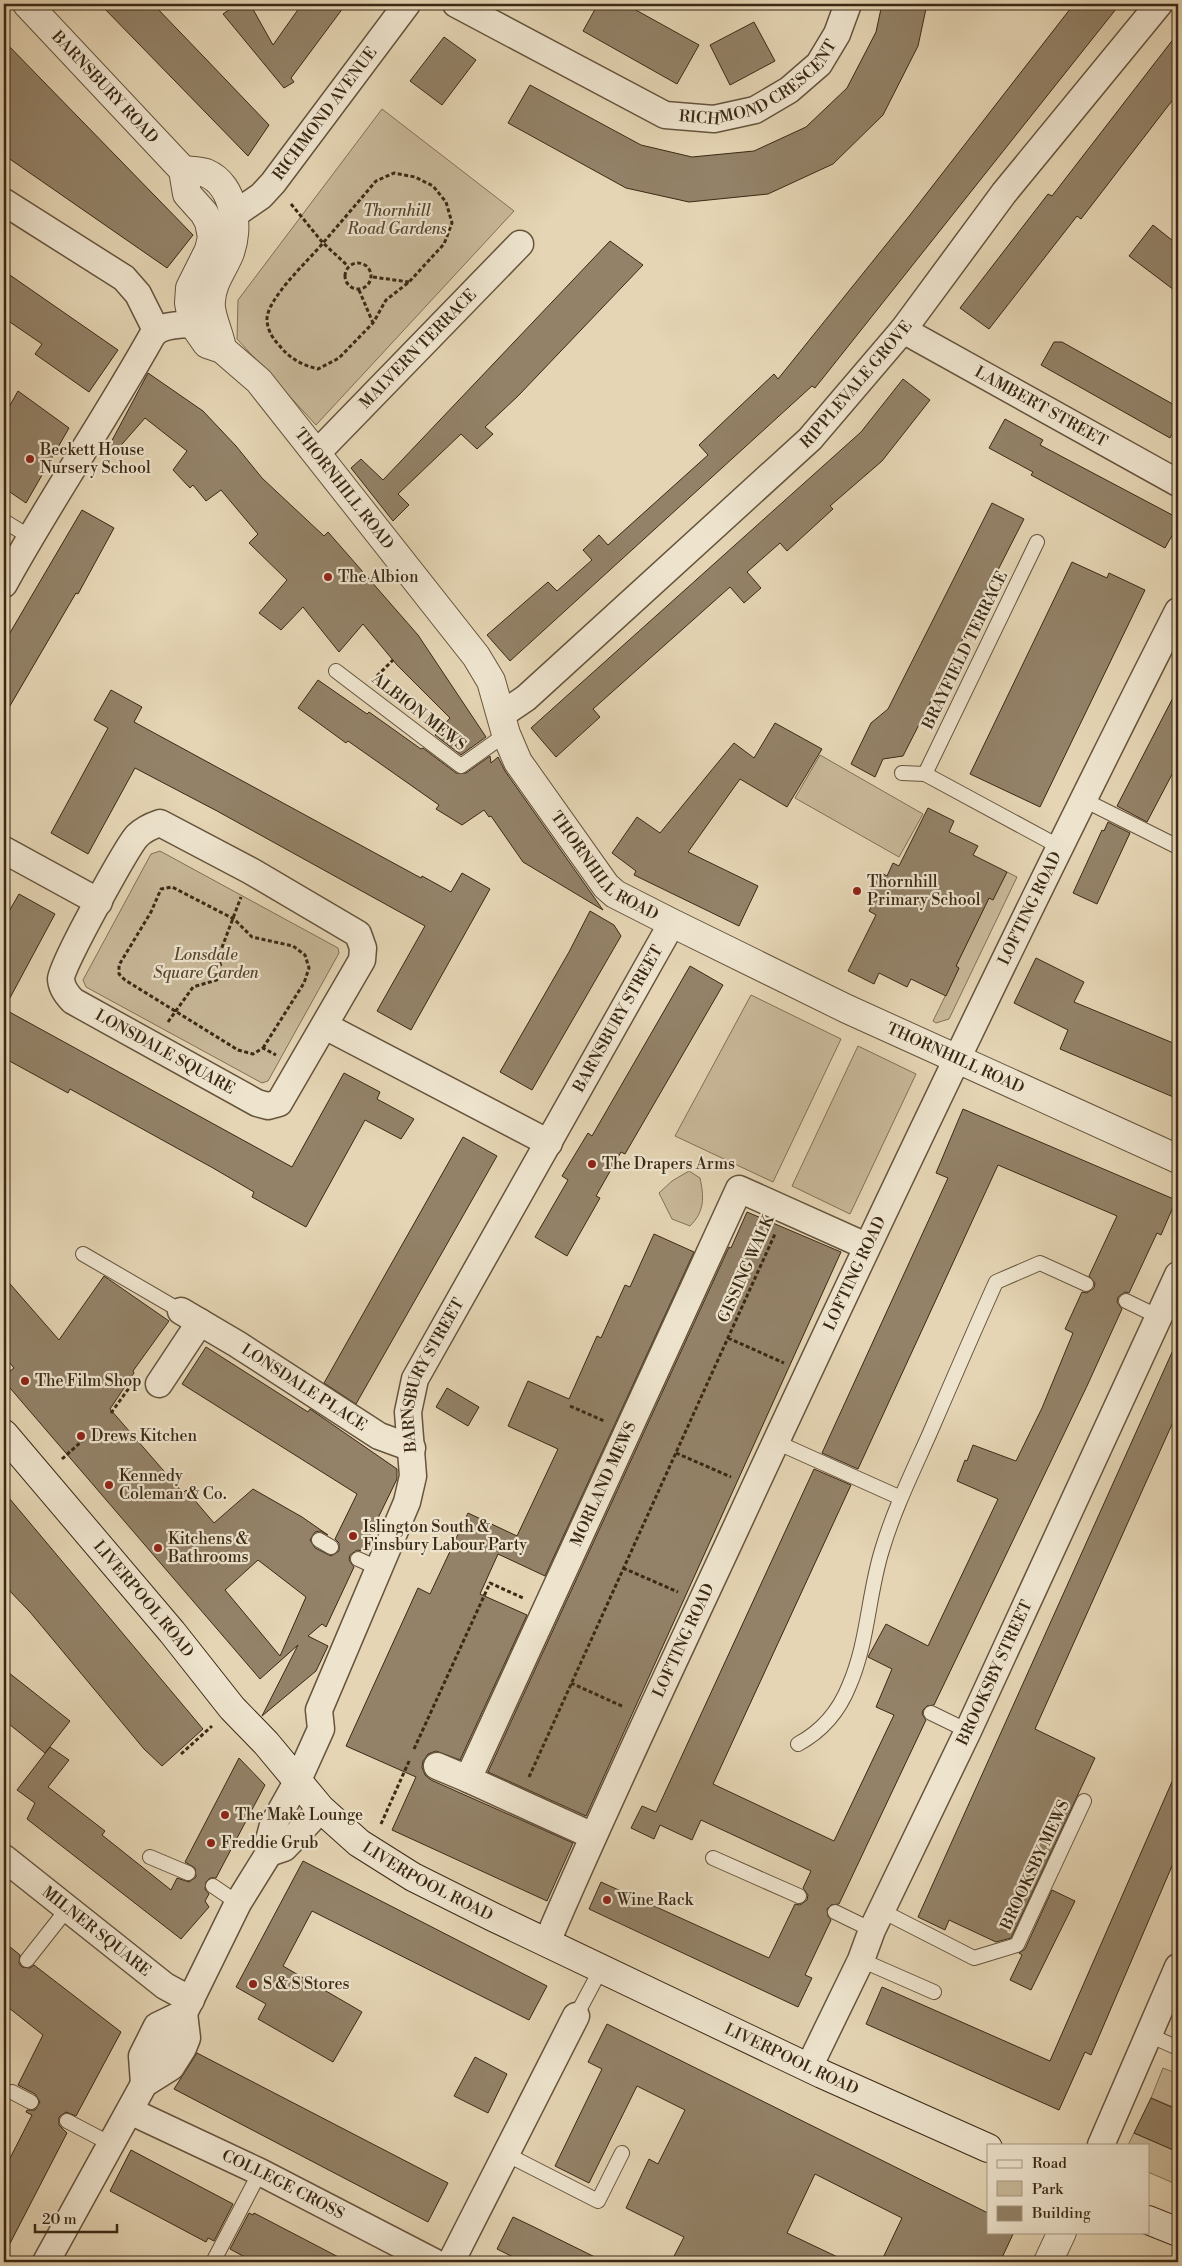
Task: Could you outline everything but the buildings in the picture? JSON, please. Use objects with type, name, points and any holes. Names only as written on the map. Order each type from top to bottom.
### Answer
[{"type":"street","name":"BARNSBURY ROAD","points":[[27,4],[183,170]]},
{"type":"street","name":"RICHMOND AVENUE","points":[[235,214],[261,196],[273,183],[407,4]]},
{"type":"street","name":"RICHMOND CRESCENT","points":[[456,4],[665,115],[714,119],[755,110],[796,84],[819,64],[836,34],[848,4]]},
{"type":"street","name":"RIPPLEVALE GROVE","points":[[503,725],[526,698],[810,439],[903,330],[1004,193],[1159,4]]},
{"type":"street","points":[[183,170],[206,173],[218,182],[235,214],[233,243],[215,279],[210,302],[220,333],[222,349],[206,344],[193,324],[189,303],[190,288],[209,250],[212,237],[204,213],[187,194],[183,170]]},
{"type":"street","points":[[4,202],[124,278],[138,294],[156,330]]},
{"type":"street","name":"MALVERN TERRACE","points":[[317,453],[520,244]]},
{"type":"street","points":[[156,330],[193,324]]},
{"type":"street","points":[[4,584],[30,537],[108,414],[156,330]]},
{"type":"street","name":"LAMBERT STREET","points":[[903,330],[1178,483]]},
{"type":"street","name":"THORNHILL ROAD","points":[[222,349],[259,381],[476,656],[491,681],[503,725],[518,762],[606,886],[615,894],[957,1060],[1178,1159]]},
{"type":"street","name":"LOFTING ROAD","points":[[547,1942],[593,1836],[866,1246],[1060,847],[1178,611]]},
{"type":"street","name":"LONSDALE SQUARE","points":[[160,823],[251,871],[358,934],[363,948],[362,960],[301,1068],[279,1102],[268,1106],[257,1104],[73,1001],[64,992],[60,977],[64,965],[99,902],[136,837],[145,828],[160,823]]},
{"type":"street","points":[[4,850],[99,902]]},
{"type":"street","name":"BARNSBURY STREET","points":[[188,2007],[238,1903],[269,1853],[269,1840],[273,1825],[298,1780],[321,1728],[318,1710],[369,1564],[407,1502],[413,1476],[408,1412],[415,1379],[672,923]]},
{"type":"street","points":[[325,1026],[548,1143]]},
{"type":"street","name":"MORLAND MEWS","points":[[468,1779],[739,1189],[866,1246]]},
{"type":"street","name":"BROOKSBY STREET","points":[[809,2068],[861,1960],[877,1920],[968,1731],[1178,1275]]},
{"type":"street","points":[[159,1384],[190,1316]]},
{"type":"street","name":"LONSDALE PLACE","points":[[190,1316],[379,1436],[412,1448]]},
{"type":"street","name":"LIVERPOOL ROAD","points":[[4,1434],[172,1632],[232,1708],[298,1780],[321,1809],[351,1837],[421,1881],[809,2068],[987,2148]]},
{"type":"street","points":[[437,1766],[593,1836]]},
{"type":"street","name":"BARNSBURY STREET","points":[[269,1853],[284,1848],[321,1809]]},
{"type":"street","name":"MILNER SQUARE","points":[[4,1858],[165,1986],[188,2007]]},
{"type":"street","points":[[1101,2144],[1178,1967]]},
{"type":"street","points":[[46,2262],[144,2084],[142,2056],[157,2026],[188,2007]]},
{"type":"street","points":[[451,2262],[576,2016]]},
{"type":"street","name":"COLLEGE CROSS","points":[[130,2111],[260,2172],[434,2262]]},
{"type":"street","points":[[1150,2221],[1178,2232]]},
{"type":"street","points":[[1048,2262],[1061,2234]]},
{"type":"lane","points":[[4,521],[30,537]]},
{"type":"lane","name":"BRAYFIELD TERRACE","points":[[925,774],[1037,542]]},
{"type":"lane","name":"ALBION MEWS","points":[[336,671],[461,766],[503,725]]},
{"type":"lane","points":[[902,773],[925,774],[1060,847]]},
{"type":"lane","points":[[1084,800],[1178,847]]},
{"type":"lane","points":[[83,1254],[190,1316]]},
{"type":"lane","points":[[798,1744],[811,1737],[827,1722],[839,1706],[849,1687],[863,1645],[872,1584],[901,1498],[996,1282],[1040,1263],[1086,1284]]},
{"type":"lane","points":[[1126,1301],[1159,1317]]},
{"type":"lane","points":[[776,1442],[901,1498]]},
{"type":"lane","points":[[931,1713],[968,1731]]},
{"type":"lane","name":"BROOKSBY MEWS","points":[[835,1912],[877,1920],[974,1958],[1017,1945],[1084,1801]]},
{"type":"lane","points":[[150,1857],[188,1873]]},
{"type":"lane","points":[[713,1858],[799,1896]]},
{"type":"lane","points":[[212,1886],[238,1903]]},
{"type":"lane","points":[[27,1960],[68,1908]]},
{"type":"lane","points":[[861,1960],[934,1992]]},
{"type":"lane","points":[[576,2016],[602,1967]]},
{"type":"lane","points":[[1149,2036],[1178,2048]]},
{"type":"lane","points":[[12,2092],[31,2102]]},
{"type":"lane","points":[[67,2121],[111,2144]]},
{"type":"lane","points":[[506,2154],[598,2201],[622,2153]]},
{"type":"lane","points":[[213,2262],[260,2172]]},
{"type":"path","points":[[394,173],[415,177],[433,186],[446,202],[452,223],[444,244],[409,282],[386,300],[373,323],[339,358],[318,369],[301,365],[285,353],[272,338],[267,320],[274,300],[376,181],[394,173]]},
{"type":"path","points":[[273,183],[323,244],[348,266]]},
{"type":"path","points":[[373,277],[369,267],[358,261],[348,266],[344,277],[349,286],[359,290],[373,323]]},
{"type":"path","points":[[373,277],[409,282]]},
{"type":"path","points":[[359,290],[368,286],[373,277]]},
{"type":"path","points":[[154,1046],[174,1010],[193,987],[220,979],[222,968],[218,958],[251,871]]},
{"type":"path","points":[[172,887],[234,919],[252,937],[293,946],[305,955],[309,968],[304,983],[263,1048],[253,1054],[238,1050],[174,1010],[125,980],[119,974],[119,965],[151,912],[161,889],[172,887]]},
{"type":"path","points":[[263,1048],[301,1068]]},
{"type":"path","name":"GISSING WALK","points":[[518,1802],[786,1211]]},
{"type":"path","name":"GISSING WALK","points":[[728,1338],[807,1374]]},
{"type":"path","points":[[570,1406],[628,1432]]},
{"type":"path","points":[[676,1453],[755,1488]]},
{"type":"path","points":[[623,1568],[702,1602]]},
{"type":"path","points":[[369,1850],[490,1583],[547,1608]]},
{"type":"path","points":[[571,1683],[648,1717]]},
{"type":"path","points":[[181,1754],[232,1708]]},
{"type":"green space","name":"Thornhill Road Gardens","points":[[382,109],[514,211],[316,425],[237,339],[238,300]]},
{"type":"green space","points":[[820,755],[923,814],[899,857],[795,798]]},
{"type":"green space","name":"Lonsdale Square Garden","points":[[160,851],[338,948],[339,953],[268,1081],[262,1083],[86,987],[83,980],[151,854]]},
{"type":"green space","points":[[1007,872],[1017,877],[949,1019],[936,1023],[933,1021],[959,968],[956,966],[989,898],[992,899]]},
{"type":"green space","points":[[751,995],[841,1039],[773,1182],[675,1136]]},
{"type":"green space","points":[[858,1046],[916,1074],[850,1214],[792,1186]]},
{"type":"green space","points":[[689,1171],[700,1178],[703,1198],[701,1209],[690,1226],[672,1219],[659,1193],[672,1181]]},
{"type":"green space","points":[[1163,2068],[1178,2074],[1178,2109],[1151,2098]]},
{"type":"green space","points":[[1134,2133],[1178,2152],[1178,2185],[1150,2173],[1150,2144],[1128,2144]]},
{"type":"place","name":"Beckett House Nursery School","points":[[30,459]]},
{"type":"place","name":"The Albion","points":[[328,577]]},
{"type":"place","name":"Thornhill Primary School","points":[[857,891]]},
{"type":"place","name":"The Drapers Arms","points":[[592,1164]]},
{"type":"place","name":"The Film Shop","points":[[25,1381]]},
{"type":"place","name":"Drews Kitchen","points":[[81,1436]]},
{"type":"place","name":"Kennedy Coleman & Co.","points":[[109,1485]]},
{"type":"place","name":"Islington South & Finsbury Labour Party","points":[[353,1536]]},
{"type":"place","name":"Kitchens & Bathrooms","points":[[158,1548]]},
{"type":"place","name":"The Make Lounge","points":[[225,1815]]},
{"type":"place","name":"Freddie Grub","points":[[211,1843]]},
{"type":"place","name":"Wine Rack","points":[[607,1900]]},
{"type":"place","name":"S & S Stores","points":[[253,1984]]}]
